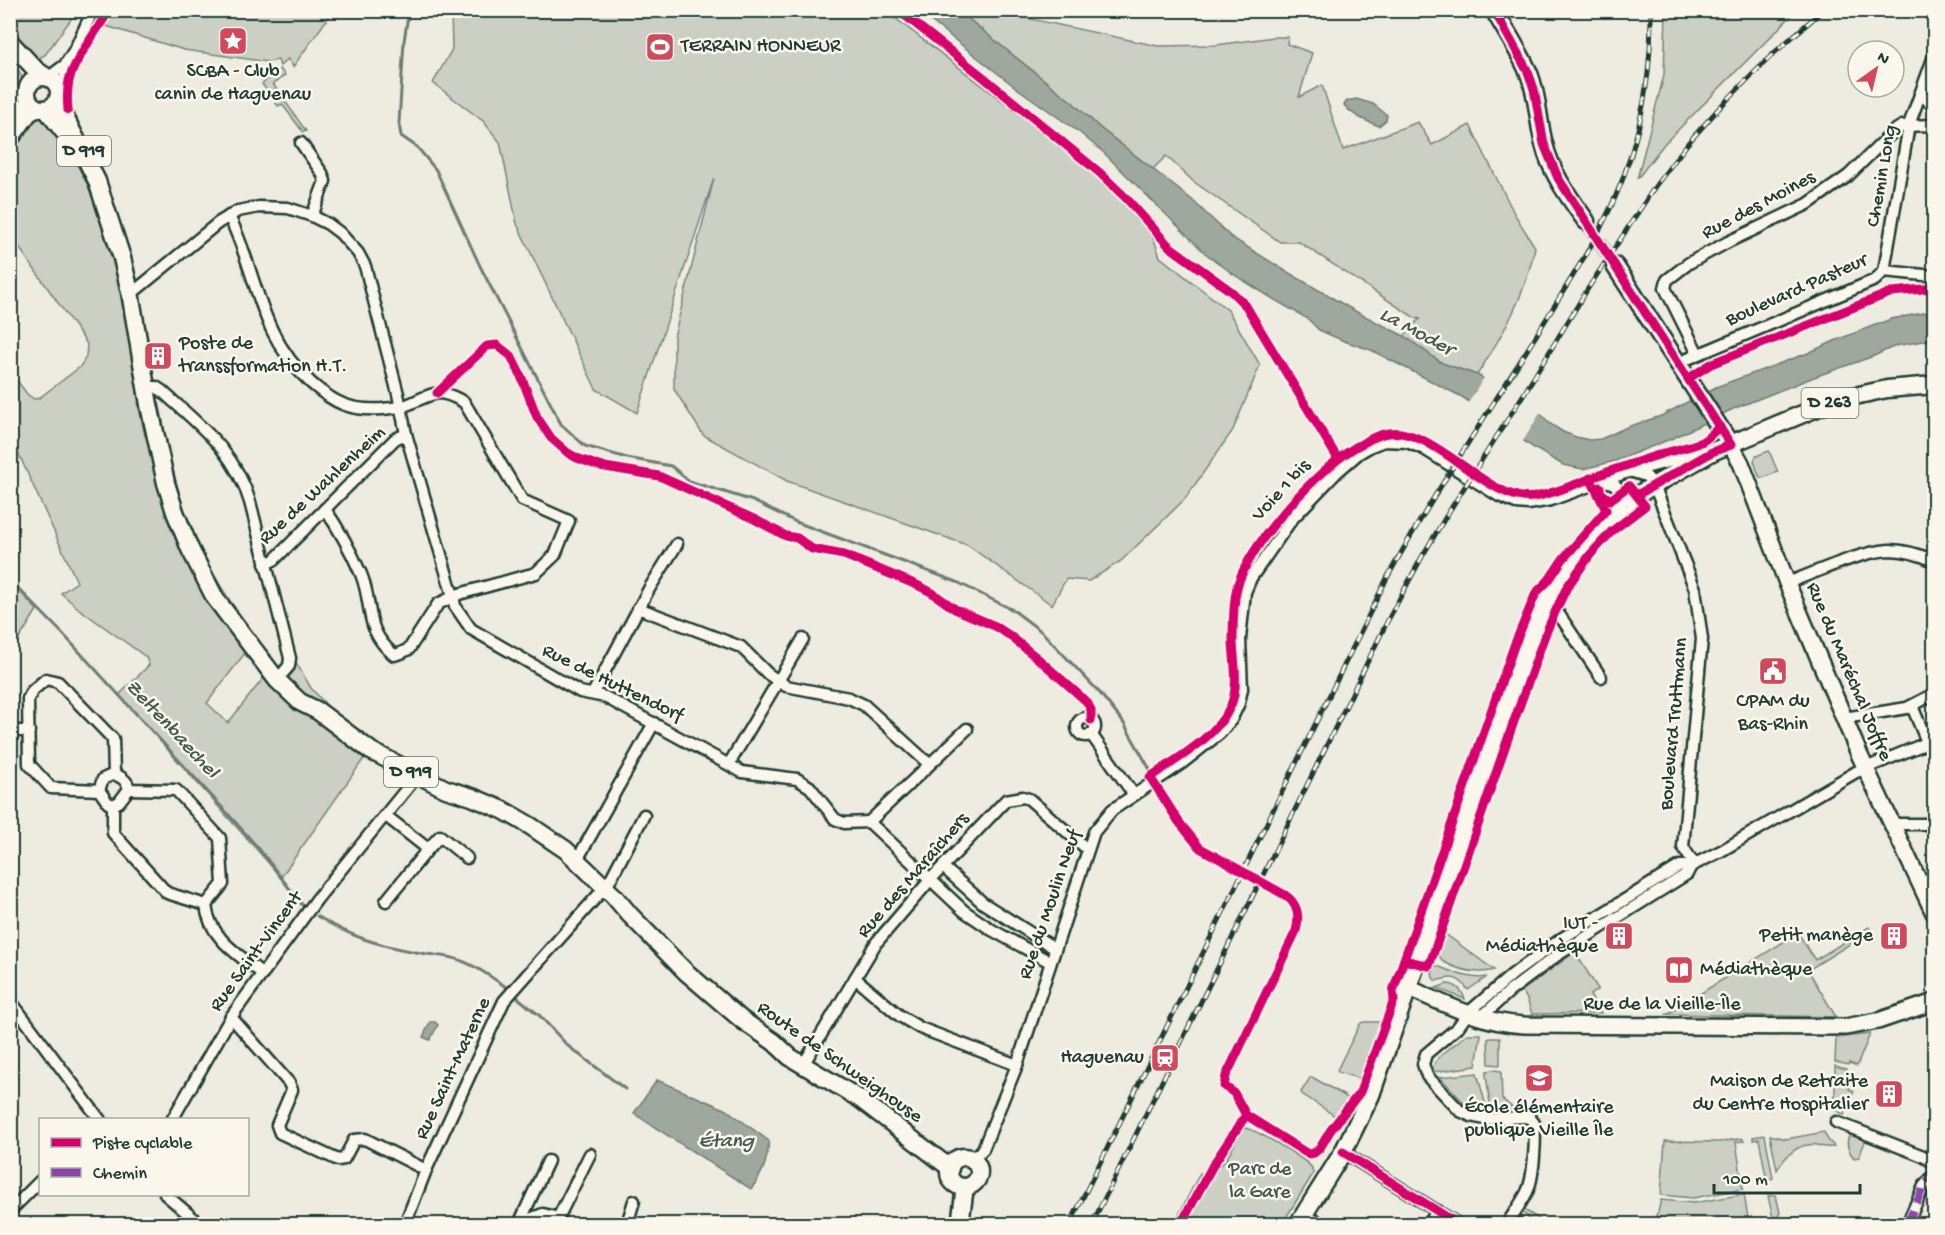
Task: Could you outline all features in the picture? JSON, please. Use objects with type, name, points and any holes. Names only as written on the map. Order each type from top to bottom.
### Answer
[{"type":"main road","points":[[1494,10],[1528,72],[1550,161],[1586,222]]},
{"type":"main road","points":[[10,42],[36,70],[56,83],[59,94],[54,105],[45,109],[33,105],[23,74],[10,57]]},
{"type":"main road","points":[[28,92],[35,79],[47,77]]},
{"type":"main road","name":"Route de Schweighouse","points":[[59,94],[63,112],[91,167],[106,206],[122,258],[166,483],[190,549],[215,598],[277,680],[300,702],[323,715],[372,751],[417,776],[503,810],[529,825],[577,860],[689,974],[742,1020],[803,1065],[860,1100],[950,1168]]},
{"type":"main road","name":"Route de Schweighouse","points":[[45,109],[66,136],[106,206]]},
{"type":"main road","points":[[1298,1224],[1343,1152],[1371,1095],[1522,658],[1558,580],[1572,560],[1619,510],[1637,495],[1712,452],[1731,445],[1615,266]]},
{"type":"main road","name":"D 263","points":[[1731,445],[1836,400],[1887,389],[1935,384]]},
{"type":"main road","points":[[964,1157],[972,1160],[978,1166],[979,1174],[975,1183],[965,1187],[952,1182],[949,1173],[955,1160],[964,1157]]},
{"type":"main road","points":[[960,1224],[965,1187]]},
{"type":"street","points":[[59,94],[75,49],[93,10]]},
{"type":"street","points":[[47,77],[65,65],[75,49]]},
{"type":"street","name":"Chemin Long","points":[[1884,271],[1909,125],[1935,56]]},
{"type":"street","points":[[13,143],[28,92]]},
{"type":"street","points":[[1920,94],[1935,106]]},
{"type":"street","points":[[13,143],[31,115],[45,109]]},
{"type":"street","points":[[1909,125],[1935,125]]},
{"type":"street","name":"Rue des Moines","points":[[1698,354],[1665,288],[1667,280],[1689,263],[1808,204],[1848,176],[1894,131],[1909,125]]},
{"type":"street","points":[[301,143],[325,181],[312,216]]},
{"type":"street","name":"Rue de Huttendorf","points":[[229,216],[238,211],[267,207],[288,208],[328,224],[340,233],[358,254],[365,266],[406,434],[456,606],[471,629],[580,692],[605,697],[742,772],[797,779],[810,788],[835,819],[844,823],[869,822]]},
{"type":"street","points":[[130,292],[136,290],[229,216],[236,229],[257,297],[270,328],[283,351],[299,372],[328,398],[352,408],[400,407],[438,393],[450,394],[464,402],[522,500],[569,521],[555,555],[536,573],[453,596],[438,604],[409,649],[394,655],[384,646],[372,628],[362,577],[341,531],[324,509]]},
{"type":"street","name":"Boulevard Pasteur","points":[[1678,363],[1875,280],[1884,271],[1935,276]]},
{"type":"street","points":[[146,387],[156,387],[162,391],[213,437],[228,455],[247,490],[290,661],[287,669],[277,680]]},
{"type":"street","name":"Rue de Wahlenheim","points":[[265,564],[274,560],[395,439],[406,434]]},
{"type":"street","name":"Rue du Moulin Neuf","points":[[972,1160],[982,1149],[1017,1065],[1094,832],[1106,816],[1182,763],[1220,733],[1231,720],[1239,703],[1242,689],[1240,639],[1245,592],[1251,578],[1292,519],[1337,472],[1371,446],[1384,441],[1400,441],[1415,444],[1499,496],[1521,503],[1544,502],[1622,474],[1712,452]]},
{"type":"street","name":"Rue du Maréchal Joffre","points":[[1731,445],[1742,463],[1787,583],[1865,767],[1935,914]]},
{"type":"street","points":[[1633,472],[1646,476],[1654,485]]},
{"type":"street","points":[[1606,481],[1615,484],[1621,493],[1623,502],[1619,510]]},
{"type":"street","name":"Boulevard Truttmann","points":[[1654,485],[1695,589],[1702,639],[1683,847],[1692,865]]},
{"type":"street","points":[[593,693],[638,609],[677,544]]},
{"type":"street","points":[[1787,583],[1879,551],[1898,551],[1935,561]]},
{"type":"street","points":[[1546,602],[1556,610],[1601,677]]},
{"type":"street","points":[[638,609],[741,647],[777,681],[786,686],[849,698],[864,705],[928,764]]},
{"type":"street","points":[[729,764],[803,639]]},
{"type":"street","points":[[99,790],[51,788],[29,765],[28,699],[33,690],[46,679],[58,682],[113,739],[114,774]]},
{"type":"street","points":[[1844,718],[1912,706],[1932,696],[1935,709]]},
{"type":"street","points":[[1507,1224],[1530,1184],[1534,1122],[1528,1117],[1485,1119],[1466,1114],[1455,1107],[1427,1076],[1424,1067],[1426,1054],[1458,1027],[1556,956],[1687,874],[1692,865],[1721,851],[1865,767],[1931,741],[1912,706]]},
{"type":"street","points":[[577,860],[654,723]]},
{"type":"street","points":[[967,729],[869,822],[964,911],[1050,962]]},
{"type":"street","points":[[10,731],[29,730]]},
{"type":"street","points":[[1091,734],[1134,795]]},
{"type":"street","points":[[99,790],[103,779],[114,774],[122,777],[129,789]]},
{"type":"street","name":"Rue Saint-Vincent","points":[[173,1118],[231,1017],[317,899],[417,776]]},
{"type":"street","points":[[113,805],[119,802],[129,789]]},
{"type":"street","points":[[129,789],[176,790],[220,838],[223,884],[206,905],[207,915],[219,938],[263,974]]},
{"type":"street","points":[[99,790],[108,803],[113,805]]},
{"type":"street","name":"Rue des Maraîchers","points":[[803,1065],[876,943],[931,879],[1006,800],[1023,797],[1029,799],[1087,849]]},
{"type":"street","points":[[113,805],[113,833],[167,893],[206,905]]},
{"type":"street","points":[[605,887],[644,815]]},
{"type":"street","points":[[386,816],[428,849]]},
{"type":"street","points":[[1891,824],[1935,824]]},
{"type":"street","points":[[386,901],[440,836],[467,858]]},
{"type":"street","points":[[943,867],[993,909],[1054,948]]},
{"type":"street","points":[[1919,883],[1935,876]]},
{"type":"street","name":"Rue Saint-Materne","points":[[405,1224],[426,1170],[504,1001],[605,887]]},
{"type":"street","points":[[983,923],[993,909]]},
{"type":"street","points":[[855,978],[900,1016],[920,1028],[1017,1065]]},
{"type":"street","name":"Rue de la Vieille-Île","points":[[1409,988],[1474,1015],[1503,1024],[1524,1025],[1858,1026],[1905,1008],[1935,1002]]},
{"type":"street","points":[[10,1000],[99,1118]]},
{"type":"street","points":[[231,1017],[289,1083],[292,1090],[277,1125],[280,1133],[338,1160],[344,1160],[354,1140],[365,1139],[426,1170]]},
{"type":"street","points":[[1836,1122],[1934,1159],[1934,1178],[1924,1186],[1907,1224]]},
{"type":"street","points":[[1343,1152],[1458,1224]]},
{"type":"street","points":[[527,1224],[530,1219],[543,1214],[558,1218],[590,1154]]},
{"type":"street","points":[[519,1224],[548,1161]]},
{"type":"street","points":[[10,1211],[39,1182]]},
{"type":"street","points":[[167,1196],[200,1224]]},
{"type":"street","points":[[627,1224],[634,1201]]},
{"type":"street","points":[[1428,1224],[1437,1211]]},
{"type":"street","points":[[1298,1224],[1305,1219],[1319,1222]]},
{"type":"green space","name":"SCBA - Club canin de Haguenau","points":[[114,10],[333,11],[293,67],[288,59],[280,66],[278,60],[268,62],[184,50],[106,26]]},
{"type":"green space","points":[[10,11],[77,11],[45,55],[35,60],[11,36]]},
{"type":"green space","points":[[451,11],[886,11],[1093,171],[1150,228],[1160,257],[1228,310],[1260,365],[1233,430],[1185,499],[1121,561],[1089,581],[1066,579],[1052,605],[967,545],[787,481],[703,435],[674,389],[674,337],[714,178],[637,413],[596,389],[517,224],[500,142],[483,121],[433,83],[452,49]]},
{"type":"green space","points":[[959,11],[1027,11],[1026,18],[1158,46],[1216,45],[1288,37],[1287,44],[1312,53],[1299,97],[1322,85],[1343,150],[1418,122],[1432,145],[1470,125],[1515,215],[1535,247],[1519,299],[1477,375],[1442,363],[1404,336],[1421,319],[1415,318],[1299,242],[1280,242],[1194,182],[1166,156],[1153,169]]},
{"type":"green space","points":[[1669,11],[1796,11],[1664,144],[1637,179],[1664,75],[1666,13]]},
{"type":"green space","points":[[11,59],[24,83],[23,97],[15,124],[40,113],[53,123],[94,197],[114,257],[141,403],[138,404],[168,517],[191,571],[245,653],[207,703],[228,723],[265,676],[293,704],[353,747],[376,760],[375,763],[365,757],[281,877],[119,695],[149,665],[146,657],[79,609],[61,593],[77,582],[11,437],[10,371],[27,394],[34,399],[39,398],[80,367],[86,357],[87,344],[11,236]]},
{"type":"green space","points":[[280,69],[285,75],[273,84],[306,131],[303,132],[282,104],[278,106],[262,84]]},
{"type":"green space","points":[[159,402],[178,489],[199,546],[229,599],[254,636],[271,655],[267,658],[216,589],[181,513],[155,405]]},
{"type":"green space","points":[[1769,451],[1778,472],[1762,478],[1759,476],[1754,461],[1756,456]]},
{"type":"green space","points":[[11,582],[37,610],[11,652]]},
{"type":"green space","points":[[295,663],[311,688],[330,709],[328,712],[306,698],[287,681]]},
{"type":"green space","points":[[1869,927],[1871,931],[1808,970],[1836,1017],[1667,1014],[1798,933],[1815,960]]},
{"type":"green space","points":[[1444,933],[1494,970],[1467,971],[1442,961],[1438,953]]},
{"type":"green space","points":[[1575,952],[1598,989],[1590,995],[1601,1013],[1532,1014],[1522,991]]},
{"type":"green space","points":[[1437,966],[1468,976],[1487,977],[1468,990],[1455,978],[1436,981],[1432,973]]},
{"type":"green space","points":[[1447,984],[1458,988],[1465,999],[1436,988]]},
{"type":"green space","points":[[1363,1022],[1381,1022],[1382,1024],[1360,1079],[1337,1070]]},
{"type":"green space","points":[[1467,1034],[1481,1034],[1476,1066],[1434,1072],[1433,1067],[1438,1058]]},
{"type":"green space","points":[[1870,1034],[1857,1066],[1835,1062],[1836,1038]]},
{"type":"green space","points":[[1500,1038],[1500,1065],[1489,1064],[1488,1039]]},
{"type":"green space","points":[[1835,1066],[1846,1069],[1845,1072],[1853,1075],[1849,1089],[1854,1091],[1844,1115],[1835,1110]]},
{"type":"green space","points":[[1487,1071],[1501,1071],[1502,1099],[1515,1110],[1491,1112],[1486,1075]]},
{"type":"green space","points":[[1477,1073],[1488,1113],[1465,1104],[1440,1077]]},
{"type":"green space","points":[[1312,1077],[1348,1098],[1349,1101],[1338,1118],[1302,1094],[1301,1092]]},
{"type":"green space","name":"Parc de la Gare","points":[[1245,1128],[1280,1145],[1312,1168],[1313,1174],[1282,1224],[1174,1224],[1200,1173],[1208,1177],[1226,1160]]},
{"type":"green space","points":[[1824,1132],[1834,1146],[1810,1145],[1799,1148],[1788,1155],[1777,1170],[1770,1135],[1786,1139]]},
{"type":"green space","points":[[1855,1134],[1866,1139],[1859,1157],[1854,1158],[1847,1142],[1849,1136]]},
{"type":"green space","points":[[1765,1135],[1773,1178],[1767,1181],[1759,1139],[1753,1140],[1753,1137]]},
{"type":"green space","points":[[1742,1138],[1744,1141],[1736,1142],[1743,1189],[1693,1198],[1661,1195],[1665,1141],[1721,1142]]},
{"type":"green space","points":[[1744,1194],[1749,1224],[1651,1224],[1658,1212],[1661,1200],[1694,1203]]},
{"type":"green space","points":[[1776,1195],[1780,1213],[1776,1218],[1781,1224],[1772,1214],[1768,1196]]},
{"type":"green space","points":[[1523,1209],[1547,1224],[1531,1224],[1527,1216],[1521,1212]]},
{"type":"water","points":[[918,11],[959,11],[1072,102],[1100,128],[1191,199],[1231,237],[1353,310],[1404,336],[1442,363],[1477,375],[1533,405],[1549,423],[1576,437],[1589,440],[1601,439],[1627,427],[1661,416],[1716,387],[1891,319],[1934,311],[1934,339],[1895,346],[1733,409],[1673,438],[1615,461],[1583,469],[1563,465],[1534,448],[1462,397],[1371,350],[1319,330],[1308,319],[1233,274],[1205,253],[1103,152]]},
{"type":"water","points":[[1356,99],[1373,104],[1387,115],[1386,120],[1379,126],[1356,115],[1344,105],[1347,101]]},
{"type":"water","points":[[430,1022],[438,1025],[430,1040],[423,1037]]},
{"type":"water","name":"Étang","points":[[657,1080],[727,1110],[769,1141],[764,1166],[751,1189],[634,1113]]},
{"type":"pier","points":[[1485,376],[1534,403],[1542,410],[1522,443],[1467,405]]},
{"type":"waterway","points":[[409,10],[404,41],[399,123],[401,136],[417,147],[436,170],[480,266],[561,424],[585,446],[627,458],[671,466],[689,481],[753,501],[796,522],[957,582],[1013,610],[1042,632],[1099,692],[1123,722],[1152,773]]},
{"type":"waterway","name":"Zeltenbaechel","points":[[10,580],[63,634],[228,814],[259,849],[303,906]]},
{"type":"waterway","name":"Zeltenbaechel","points":[[317,916],[341,930],[377,943],[460,960],[481,970],[506,987]]},
{"type":"waterway","name":"Zeltenbaechel","points":[[517,997],[540,1016],[568,1046],[625,1089]]},
{"type":"tunnel","points":[[1586,221],[1615,266]]},
{"type":"railway","points":[[1070,1224],[1387,578],[1441,485],[1577,269],[1613,203],[1632,150],[1645,95],[1649,67],[1651,10]]},
{"type":"railway","points":[[1092,1224],[1388,620],[1448,513],[1587,290],[1656,185],[1688,143],[1721,106],[1773,54],[1823,10]]},
{"type":"marked path","points":[[1907,1224],[1924,1186],[1933,1176]]},
{"type":"cycle path","points":[[68,110],[67,99],[71,73],[109,10]]},
{"type":"cycle path","points":[[898,10],[1100,173],[1169,246],[1232,292],[1246,306],[1338,459]]},
{"type":"cycle path","points":[[1494,10],[1528,72],[1534,89],[1544,144],[1558,178],[1731,445],[1712,452],[1637,495]]},
{"type":"cycle path","points":[[1689,378],[1711,364],[1892,292],[1934,288]]},
{"type":"cycle path","points":[[437,393],[487,346],[497,345],[511,356],[537,417],[551,438],[568,453],[599,466],[659,476],[786,536],[797,538],[812,549],[844,555],[931,592],[955,609],[995,626],[1009,635],[1087,702],[1091,710],[1091,720]]},
{"type":"cycle path","name":"Voie 1 bis","points":[[1590,478],[1606,510],[1536,593],[1514,646],[1393,991],[1394,1000],[1360,1092],[1320,1148],[1308,1154],[1246,1115],[1234,1093],[1224,1086],[1226,1076],[1296,931],[1298,915],[1295,906],[1285,895],[1200,848],[1179,822],[1150,777],[1207,737],[1217,727],[1231,705],[1235,682],[1233,642],[1235,598],[1242,574],[1253,553],[1287,509],[1327,468],[1363,443],[1388,433],[1403,433],[1419,439],[1436,447],[1502,490],[1528,498],[1558,491],[1578,484],[1587,480],[1597,476],[1607,472],[1695,444],[1705,440],[1720,427]]},
{"type":"cycle path","points":[[1404,960],[1429,966],[1545,635],[1567,587],[1590,555],[1612,531],[1645,506],[1629,486],[1610,500],[1600,492],[1600,487]]},
{"type":"cycle path","points":[[1181,1224],[1213,1165],[1246,1115]]},
{"type":"cycle path","points":[[1343,1152],[1458,1224]]},
{"type":"place","name":"SCBA - Club canin de Haguenau","points":[[233,41]]},
{"type":"place","name":"TERRAIN HONNEUR","points":[[660,47]]},
{"type":"place","name":"Poste de transsformation H.T.","points":[[158,356]]},
{"type":"place","name":"CPAM du Bas-Rhin","points":[[1773,671]]},
{"type":"place","name":"IUT - Médiathèque","points":[[1619,936]]},
{"type":"place","name":"Petit manège","points":[[1894,936]]},
{"type":"place","name":"Médiathèque","points":[[1679,970]]},
{"type":"place","name":"Haguenau","points":[[1165,1058]]},
{"type":"place","name":"École élémentaire publique Vieille Île","points":[[1539,1078]]},
{"type":"place","name":"Maison de Retraite du Centre Hospitalier","points":[[1889,1094]]},
{"type":"water label","name":"La Moder","points":[[1416,333]]}]
